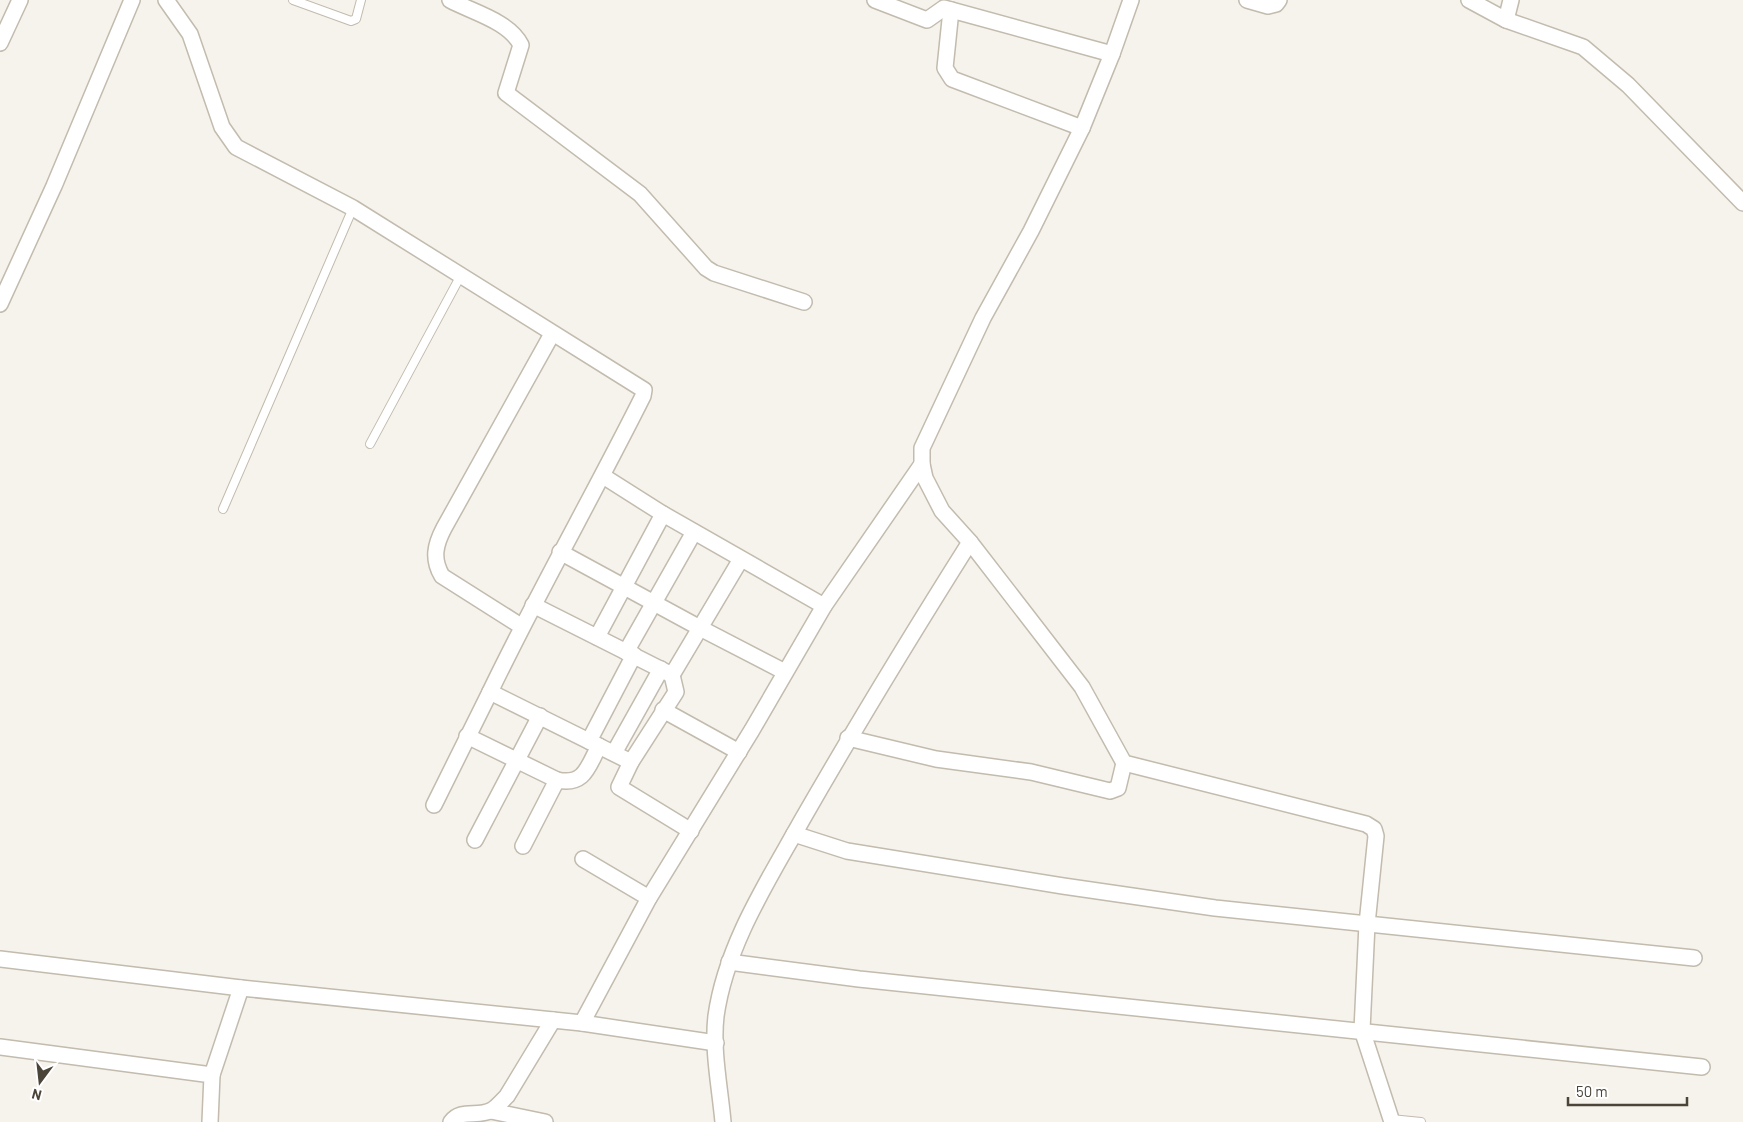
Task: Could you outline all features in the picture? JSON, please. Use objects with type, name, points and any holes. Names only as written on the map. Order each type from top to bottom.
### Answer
[{"type":"street","points":[[0,43],[20,0]]},
{"type":"street","points":[[0,304],[6,273],[54,186],[132,0]]},
{"type":"street","points":[[166,0],[190,34],[222,127],[236,147],[353,208],[460,277],[644,390],[643,396],[603,476],[521,626],[434,805]]},
{"type":"street","points":[[450,0],[508,29],[516,36],[521,45],[506,93],[640,194],[706,268],[714,273],[804,302]]},
{"type":"street","points":[[875,0],[927,20],[947,6]]},
{"type":"street","points":[[848,738],[936,759],[1031,772],[1110,791],[1118,788],[1124,763],[1082,687],[970,542],[942,511],[930,490],[922,464],[922,448],[971,344],[1082,128],[1112,54],[1131,0]]},
{"type":"street","points":[[1247,0],[1268,6],[1276,4],[1279,0]]},
{"type":"street","points":[[1469,0],[1506,20],[1583,47],[1628,86],[1743,203]]},
{"type":"street","points":[[1506,20],[1511,0]]},
{"type":"street","points":[[947,6],[1112,54]]},
{"type":"street","points":[[947,6],[945,68],[952,79],[1082,128]]},
{"type":"street","points":[[521,626],[442,576],[436,566],[435,554],[437,543],[444,528],[552,334]]},
{"type":"street","points":[[582,1023],[649,898],[739,752],[824,606],[922,464]]},
{"type":"street","points":[[603,476],[663,514],[824,606]]},
{"type":"street","points":[[597,637],[663,514]]},
{"type":"street","points":[[467,736],[557,780],[575,781],[582,777],[630,654],[653,603],[694,532]]},
{"type":"street","points":[[723,1122],[716,1043],[716,1017],[730,962],[747,921],[848,738],[970,542]]},
{"type":"street","points":[[560,552],[784,672]]},
{"type":"street","points":[[614,753],[666,672],[700,628],[741,558]]},
{"type":"street","points":[[533,605],[666,672],[676,692],[631,762],[619,787],[691,832]]},
{"type":"street","points":[[490,692],[631,762]]},
{"type":"street","points":[[663,710],[739,752]]},
{"type":"street","points":[[475,840],[540,716]]},
{"type":"street","points":[[1124,763],[1366,824],[1374,829],[1376,836],[1367,924],[1362,1030],[1392,1120]]},
{"type":"street","points":[[523,846],[557,780]]},
{"type":"street","points":[[794,834],[847,851],[1063,886],[1215,908],[1694,958]]},
{"type":"street","points":[[583,859],[649,898]]},
{"type":"street","points":[[0,959],[241,988],[582,1023],[716,1043]]},
{"type":"street","points":[[730,962],[878,981],[1362,1030],[1702,1067]]},
{"type":"street","points":[[210,1122],[212,1075],[241,988]]},
{"type":"street","points":[[491,1111],[507,1096],[553,1020]]},
{"type":"street","points":[[0,1047],[212,1075]]},
{"type":"street","points":[[451,1122],[461,1114],[491,1111],[545,1122]]},
{"type":"lane","points":[[293,0],[351,21],[356,19],[361,0]]},
{"type":"lane","points":[[223,508],[353,208]]},
{"type":"lane","points":[[370,444],[460,277]]},
{"type":"lane","points":[[1392,1120],[1421,1122]]}]
